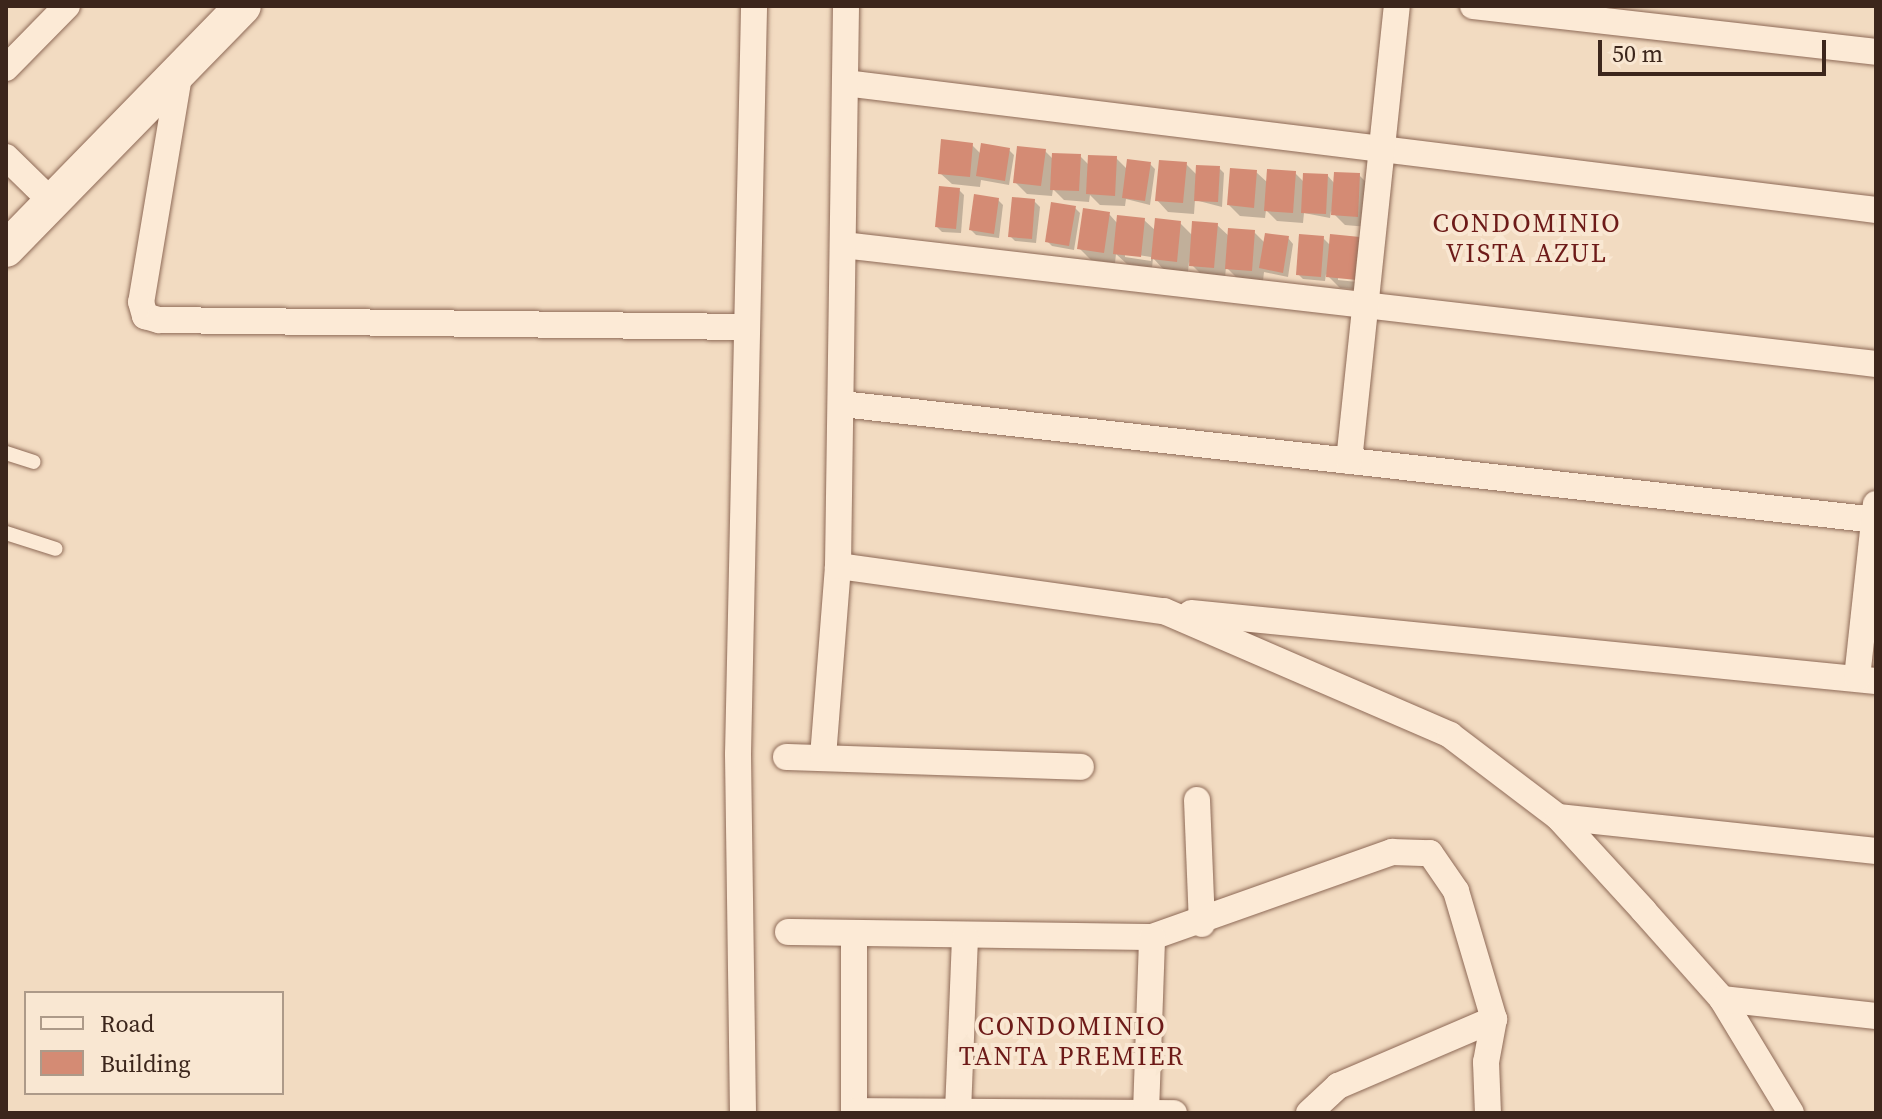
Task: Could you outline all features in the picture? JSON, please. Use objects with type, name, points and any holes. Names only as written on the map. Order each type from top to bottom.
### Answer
[{"type":"main road","points":[[11,235],[52,202],[243,6]]},
{"type":"street","points":[[6,68],[67,6]]},
{"type":"street","points":[[743,1113],[738,754],[754,6]]},
{"type":"street","points":[[823,757],[838,566],[846,6]]},
{"type":"street","points":[[1349,461],[1397,6]]},
{"type":"street","points":[[1473,6],[1876,52]]},
{"type":"street","points":[[180,70],[141,302],[145,316],[159,320],[745,327]]},
{"type":"street","points":[[845,83],[1876,210]]},
{"type":"street","points":[[6,157],[52,202]]},
{"type":"street","points":[[843,245],[1876,364]]},
{"type":"street","points":[[838,566],[1164,611],[1866,679],[1875,514],[1349,461],[842,404]]},
{"type":"street","points":[[1164,611],[1450,735],[1558,817],[1722,999],[1791,1113]]},
{"type":"street","points":[[786,757],[1081,767]]},
{"type":"street","points":[[1197,800],[1202,924]]},
{"type":"street","points":[[1558,817],[1876,851]]},
{"type":"street","points":[[788,932],[965,937],[1152,937],[1202,924],[1392,852],[1430,853],[1456,891],[1494,1019],[1486,1062],[1488,1113]]},
{"type":"street","points":[[854,935],[854,1112],[1174,1113]]},
{"type":"street","points":[[958,1112],[965,937]]},
{"type":"street","points":[[1146,1112],[1152,937]]},
{"type":"street","points":[[1722,999],[1876,1016]]},
{"type":"street","points":[[1309,1113],[1338,1086],[1494,1019]]},
{"type":"lane","points":[[6,453],[34,462]]},
{"type":"lane","points":[[6,533],[56,549]]},
{"type":"building","points":[[941,139],[973,143],[970,177],[938,174]]},
{"type":"building","points":[[981,143],[1010,148],[1005,181],[976,176]]},
{"type":"building","points":[[1017,146],[1046,149],[1041,186],[1013,183]]},
{"type":"building","points":[[1052,153],[1081,154],[1079,191],[1050,190]]},
{"type":"building","points":[[1088,155],[1117,156],[1115,196],[1086,194]]},
{"type":"building","points":[[1127,159],[1151,162],[1145,201],[1122,198]]},
{"type":"building","points":[[1159,160],[1187,162],[1183,203],[1155,201]]},
{"type":"building","points":[[1196,165],[1220,166],[1218,202],[1194,201]]},
{"type":"building","points":[[1230,168],[1257,170],[1254,208],[1227,205]]},
{"type":"building","points":[[1267,169],[1296,171],[1293,213],[1264,211]]},
{"type":"building","points":[[1334,172],[1360,173],[1358,217],[1331,215]]},
{"type":"building","points":[[1303,173],[1328,174],[1326,214],[1301,213]]},
{"type":"building","points":[[939,186],[960,188],[956,229],[935,227]]},
{"type":"building","points":[[974,194],[999,198],[994,234],[969,230]]},
{"type":"building","points":[[1012,197],[1035,199],[1032,239],[1008,237]]},
{"type":"building","points":[[1051,202],[1076,206],[1069,246],[1045,242]]},
{"type":"building","points":[[1083,208],[1110,212],[1104,253],[1077,249]]},
{"type":"building","points":[[1117,215],[1145,218],[1141,257],[1113,254]]},
{"type":"building","points":[[1155,218],[1181,221],[1177,262],[1151,259]]},
{"type":"building","points":[[1192,221],[1218,223],[1214,268],[1189,266]]},
{"type":"building","points":[[1228,228],[1255,230],[1252,271],[1225,269]]},
{"type":"building","points":[[1265,233],[1289,236],[1283,273],[1259,268]]},
{"type":"building","points":[[1299,234],[1324,236],[1321,277],[1296,275]]},
{"type":"building","points":[[1330,234],[1360,237],[1357,280],[1326,277]]},
{"type":"district","name":"CONDOMINIO VISTA AZUL","points":[[1527,239]]},
{"type":"district","name":"CONDOMINIO TANTA PREMIER","points":[[1072,1042]]}]
